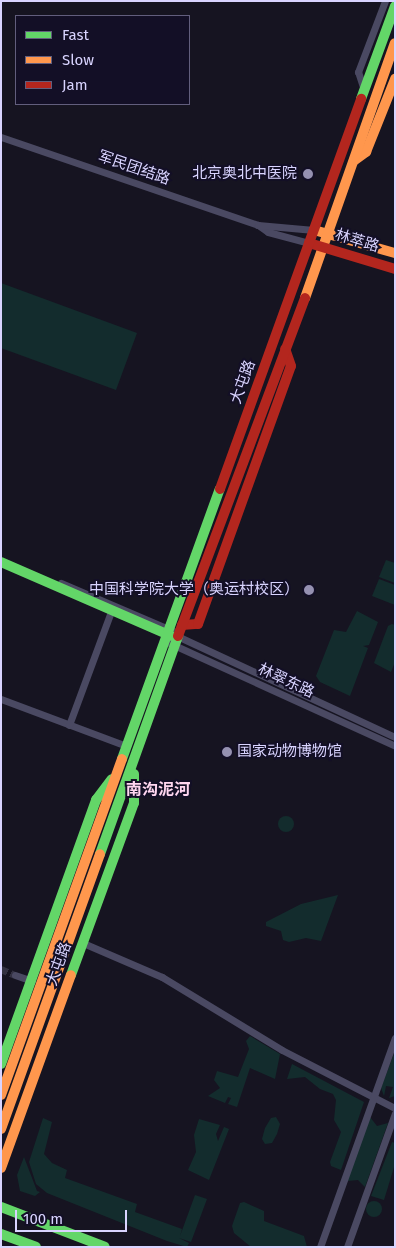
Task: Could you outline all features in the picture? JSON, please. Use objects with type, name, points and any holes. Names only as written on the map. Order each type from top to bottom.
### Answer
[{"type":"main road","name":"大屯路","points":[[1,1095],[395,6]]},
{"type":"main road","name":"大屯路","points":[[1,1129],[179,637],[324,246],[395,43]]},
{"type":"main road","points":[[355,160],[366,152],[394,86]]},
{"type":"main road","name":"林萃路","points":[[314,230],[395,253]]},
{"type":"main road","points":[[348,254],[353,240]]},
{"type":"main road","name":"林萃路","points":[[309,242],[395,269]]},
{"type":"main road","points":[[1,562],[111,611],[168,635],[179,637]]},
{"type":"main road","name":"大屯路","points":[[1,1064],[96,800],[120,768]]},
{"type":"main road","name":"大屯路","points":[[1,1168],[134,803],[133,768]]},
{"type":"main road","points":[[1,1207],[105,1247]]},
{"type":"main road","points":[[1,1234],[36,1247]]},
{"type":"street","points":[[364,91],[358,72],[385,1]]},
{"type":"street","name":"军民团结路","points":[[1,138],[258,225],[314,230]]},
{"type":"street","name":"军民团结路","points":[[258,225],[268,232],[309,242]]},
{"type":"street","points":[[1,558],[168,635]]},
{"type":"street","points":[[1,566],[111,611],[69,725]]},
{"type":"street","name":"林翠东路","points":[[179,637],[395,737]]},
{"type":"street","name":"林翠东路","points":[[179,637],[395,746]]},
{"type":"street","points":[[1,699],[127,746]]},
{"type":"street","points":[[83,943],[162,977],[260,1038],[395,1108]]},
{"type":"street","points":[[15,974],[32,981]]},
{"type":"street","points":[[320,1247],[395,1038]]},
{"type":"street","points":[[347,1247],[395,1113]]},
{"type":"green space","points":[[1,283],[137,333],[116,390],[1,348]]},
{"type":"green space","points":[[386,560],[395,563],[395,583],[379,577]]},
{"type":"green space","points":[[379,579],[395,585],[395,605],[372,596]]},
{"type":"green space","points":[[357,611],[378,622],[369,645],[363,646],[368,648],[350,696],[320,682],[316,676],[334,630],[346,632]]},
{"type":"green space","points":[[395,625],[395,662],[391,672],[374,663],[388,626]]},
{"type":"green space","points":[[286,816],[294,824],[286,832],[278,824]]},
{"type":"green space","points":[[338,895],[321,941],[306,938],[289,942],[283,940],[281,931],[266,926],[266,922],[301,904]]},
{"type":"green space","points":[[250,1036],[280,1054],[275,1079],[250,1068],[237,1107],[228,1104],[231,1098],[228,1097],[225,1103],[208,1096],[220,1088],[214,1080],[217,1071],[238,1077],[249,1049],[246,1041]]},
{"type":"green space","points":[[395,1051],[395,1096],[389,1098],[393,1087],[386,1086],[384,1096],[381,1088]]},
{"type":"green space","points":[[292,1064],[364,1102],[341,1170],[331,1166],[330,1162],[341,1132],[334,1120],[336,1100],[333,1094],[320,1089],[305,1077],[287,1079]]},
{"type":"green space","points":[[276,1117],[280,1124],[277,1134],[272,1143],[265,1144],[262,1139],[265,1128],[271,1118]]},
{"type":"green space","points":[[370,1117],[377,1126],[388,1123],[365,1187],[358,1180],[347,1181]]},
{"type":"green space","points":[[43,1118],[52,1122],[44,1154],[52,1163],[67,1170],[65,1178],[137,1204],[135,1212],[182,1229],[180,1236],[195,1195],[207,1199],[191,1242],[179,1238],[189,1243],[187,1247],[167,1241],[47,1193],[36,1184],[29,1162]]},
{"type":"green space","points":[[199,1119],[220,1125],[216,1134],[218,1141],[224,1127],[229,1129],[209,1180],[188,1170],[196,1152],[194,1135]]},
{"type":"green space","points":[[392,1142],[395,1143],[395,1164],[384,1200],[371,1196]]},
{"type":"green space","points":[[24,1157],[37,1191],[40,1192],[35,1196],[20,1191],[17,1175]]},
{"type":"green space","points":[[374,1201],[380,1203],[382,1209],[380,1215],[374,1217],[368,1215],[366,1209],[368,1203]]},
{"type":"green space","points":[[244,1202],[264,1211],[264,1221],[304,1236],[307,1247],[251,1247],[234,1233],[232,1226],[240,1203]]},
{"type":"tunnel","points":[[1,969],[15,975]]},
{"type":"traffic: fast","points":[[361,99],[395,6]]},
{"type":"traffic: fast","points":[[122,759],[220,489]]},
{"type":"traffic: fast","points":[[1,562],[171,636]]},
{"type":"traffic: fast","points":[[100,854],[178,636]]},
{"type":"traffic: fast","points":[[71,975],[134,803],[134,774]]},
{"type":"traffic: fast","points":[[1,1064],[96,800],[112,779]]},
{"type":"traffic: fast","points":[[1,1207],[105,1247]]},
{"type":"traffic: fast","points":[[1,1234],[36,1247]]},
{"type":"traffic: slow","points":[[305,298],[395,43]]},
{"type":"traffic: slow","points":[[355,160],[366,152],[395,79]]},
{"type":"traffic: slow","points":[[314,230],[395,253]]},
{"type":"traffic: slow","points":[[1,1095],[122,759]]},
{"type":"traffic: slow","points":[[1,1129],[100,854]]},
{"type":"traffic: slow","points":[[1,1168],[71,975]]},
{"type":"traffic: jam","points":[[220,489],[361,99]]},
{"type":"traffic: jam","points":[[309,243],[395,269]]},
{"type":"traffic: jam","points":[[178,636],[305,298]]},
{"type":"traffic: jam","points":[[182,625],[198,624],[291,366],[285,349]]},
{"type":"place","name":"北京奥北中医院","points":[[308,174]]},
{"type":"place","name":"中国科学院大学（奥运村校区）","points":[[309,590]]},
{"type":"place","name":"国家动物博物馆","points":[[227,752]]},
{"type":"district","name":"南沟泥河","points":[[158,790]]}]
